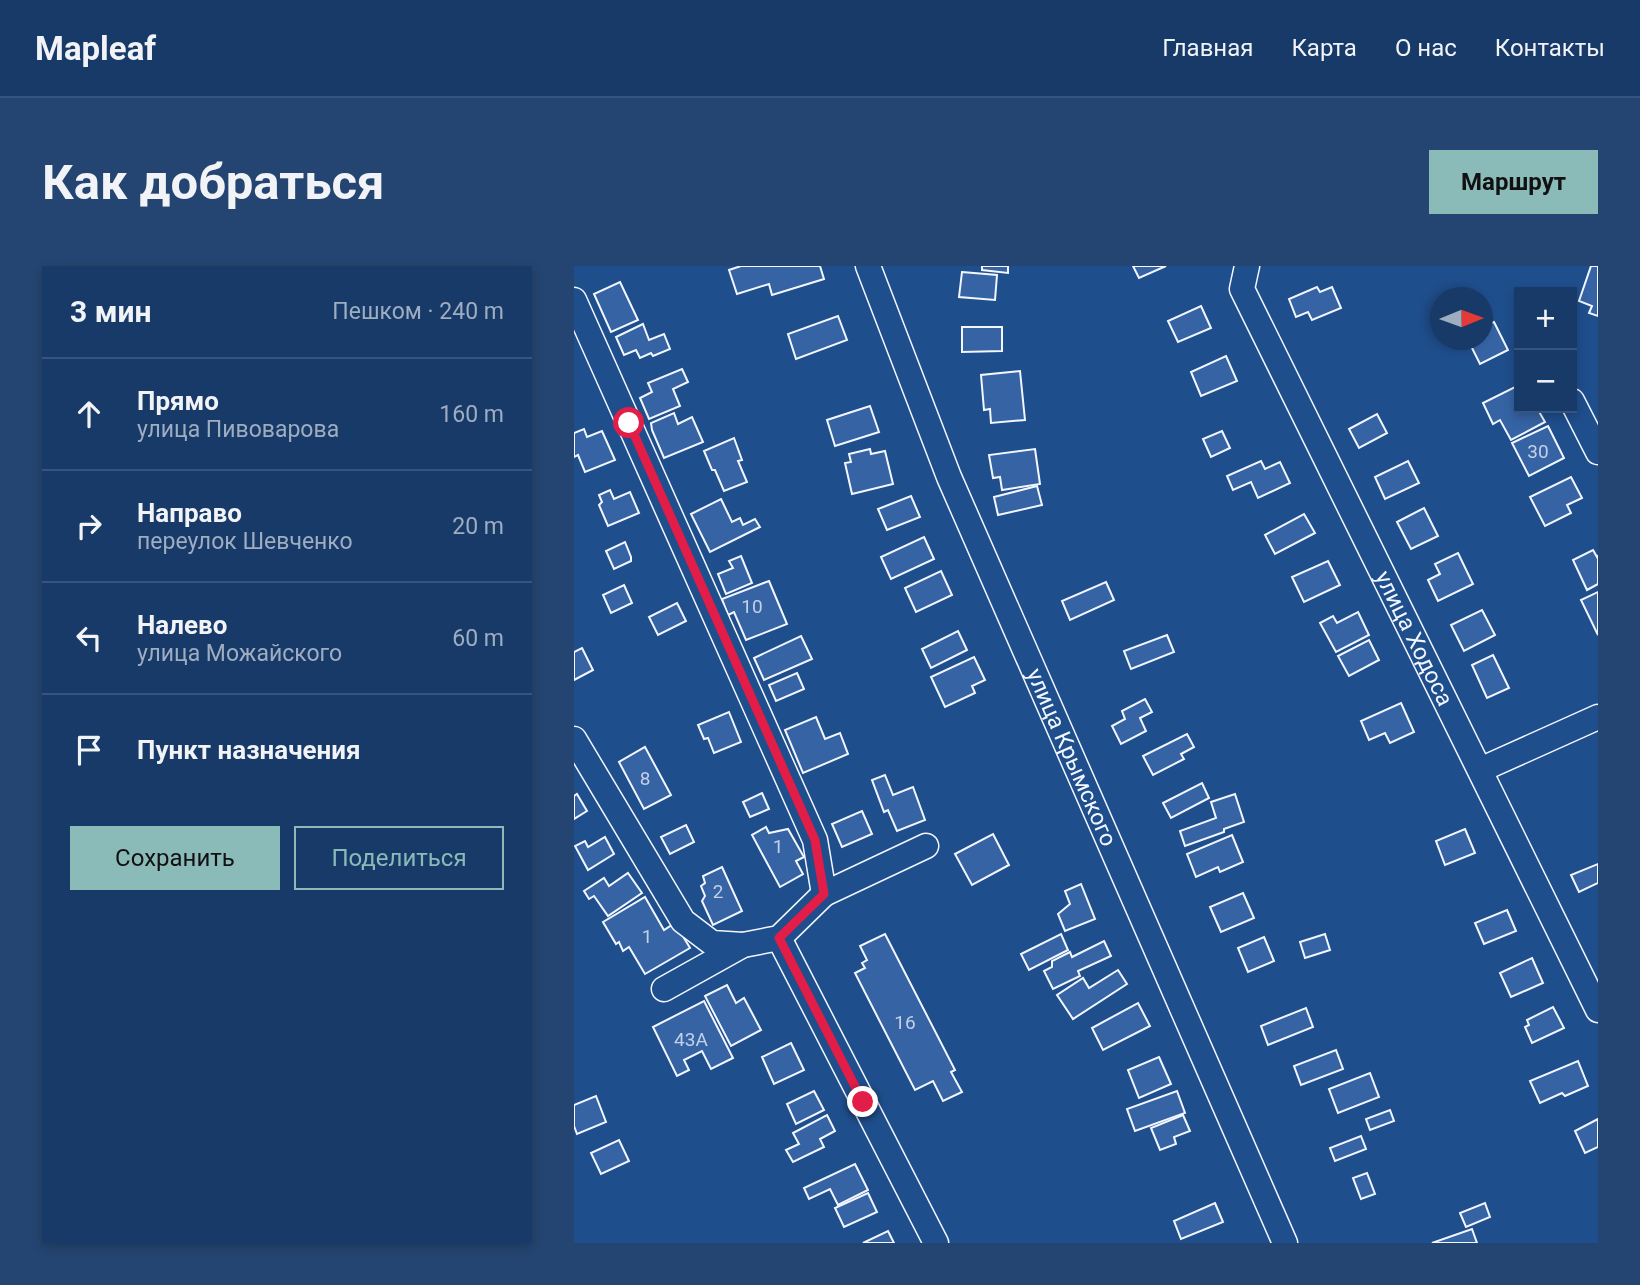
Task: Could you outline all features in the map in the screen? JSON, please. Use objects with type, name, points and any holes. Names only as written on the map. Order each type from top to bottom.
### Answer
[{"type":"street","name":"улица Крымского","points":[[868,266],[949,477],[1285,1243]]},
{"type":"street","name":"улица Ходоса","points":[[1247,266],[1242,289],[1598,1010]]},
{"type":"street","points":[[574,300],[815,840],[824,894]]},
{"type":"street","points":[[1577,411],[1598,452]]},
{"type":"street","points":[[1479,770],[1598,717]]},
{"type":"street","points":[[574,739],[683,921],[712,943],[743,945],[779,938],[824,894],[926,845]]},
{"type":"street","points":[[779,938],[936,1243]]},
{"type":"street","points":[[664,989],[743,945]]},
{"type":"building","points":[[741,266],[820,266],[824,279],[772,295],[769,284],[737,294],[729,270]]},
{"type":"building","points":[[982,266],[1008,266],[1008,273],[982,270]]},
{"type":"building","points":[[1133,266],[1166,266],[1139,278]]},
{"type":"building","points":[[1591,266],[1598,266],[1598,316],[1589,313],[1592,306],[1579,301]]},
{"type":"building","points":[[962,272],[997,275],[995,300],[959,297]]},
{"type":"building","points":[[620,282],[638,320],[611,332],[594,294]]},
{"type":"building","points":[[1317,287],[1320,292],[1332,287],[1341,308],[1312,320],[1308,312],[1296,317],[1289,299]]},
{"type":"building","points":[[1201,306],[1211,328],[1178,342],[1168,321]]},
{"type":"building","points":[[838,316],[847,340],[796,359],[788,334]]},
{"type":"building","points":[[1493,322],[1508,350],[1480,364],[1473,350],[1493,350]]},
{"type":"building","points":[[643,324],[649,340],[664,334],[670,349],[640,358],[636,350],[624,355],[616,337]]},
{"type":"building","points":[[962,327],[1002,327],[1002,351],[962,352]]},
{"type":"building","points":[[1226,356],[1237,381],[1201,396],[1191,372]]},
{"type":"building","points":[[682,369],[688,382],[673,389],[680,406],[649,419],[640,398],[652,392],[648,383]]},
{"type":"building","points":[[1020,371],[1025,420],[991,423],[990,409],[984,410],[981,375]]},
{"type":"building","points":[[1514,388],[1514,413],[1540,413],[1545,422],[1511,440],[1500,420],[1493,424],[1483,403]]},
{"type":"building","points":[[870,406],[879,432],[835,446],[827,420]]},
{"type":"building","points":[[674,413],[678,424],[692,417],[703,442],[664,458],[651,423]]},
{"type":"building","points":[[1377,414],[1387,433],[1359,448],[1349,429]]},
{"type":"building","points":[[1548,426],[1564,458],[1529,476],[1512,443]]},
{"type":"building","points":[[584,429],[587,437],[602,431],[615,460],[585,472],[578,455],[574,457],[574,433]]},
{"type":"building","points":[[1222,431],[1230,448],[1211,457],[1203,439]]},
{"type":"building","points":[[734,438],[742,460],[738,461],[747,482],[724,491],[704,451]]},
{"type":"building","points":[[870,449],[871,454],[885,451],[893,484],[852,494],[845,463],[851,462],[849,454]]},
{"type":"building","points":[[1035,449],[1040,484],[1002,490],[1000,477],[993,478],[989,455]]},
{"type":"building","points":[[1261,461],[1265,469],[1280,462],[1290,483],[1258,498],[1251,482],[1233,490],[1227,476]]},
{"type":"building","points":[[1408,461],[1419,483],[1385,499],[1375,477]]},
{"type":"building","points":[[1571,477],[1582,498],[1567,505],[1571,513],[1545,526],[1530,497]]},
{"type":"building","points":[[1037,486],[1042,505],[998,515],[994,497]]},
{"type":"building","points":[[610,490],[614,499],[630,492],[639,513],[608,526],[599,505],[602,502],[599,495]]},
{"type":"building","points":[[911,496],[920,517],[887,530],[878,509]]},
{"type":"building","points":[[721,499],[732,522],[740,518],[743,525],[755,519],[760,527],[710,552],[691,514]]},
{"type":"building","points":[[1424,508],[1438,536],[1411,549],[1397,522]]},
{"type":"building","points":[[1304,514],[1315,533],[1275,554],[1265,535]]},
{"type":"building","points":[[924,537],[934,559],[891,579],[881,557]]},
{"type":"building","points":[[625,542],[631,561],[614,569],[606,551]]},
{"type":"building","points":[[1593,550],[1598,556],[1598,584],[1587,590],[1573,560]]},
{"type":"building","points":[[1458,553],[1473,584],[1438,601],[1428,580],[1440,574],[1435,564]]},
{"type":"building","points":[[741,556],[752,583],[726,594],[718,574],[733,568],[729,561]]},
{"type":"building","points":[[1328,561],[1340,585],[1304,602],[1292,577]]},
{"type":"building","points":[[941,571],[952,595],[916,612],[905,588]]},
{"type":"building","points":[[769,581],[787,624],[746,640],[734,612],[728,615],[722,599]]},
{"type":"building","points":[[1106,582],[1114,600],[1070,620],[1062,601]]},
{"type":"building","points":[[624,585],[632,603],[611,613],[603,595]]},
{"type":"building","points":[[1598,592],[1598,635],[1581,600]]},
{"type":"building","points":[[677,603],[686,621],[658,635],[649,617]]},
{"type":"building","points":[[1482,610],[1495,635],[1464,651],[1451,625]]},
{"type":"building","points":[[1358,612],[1369,635],[1336,652],[1320,623],[1333,616],[1337,623]]},
{"type":"building","points":[[958,631],[967,650],[931,668],[922,649]]},
{"type":"building","points":[[1167,635],[1174,652],[1131,669],[1124,651]]},
{"type":"building","points":[[801,636],[812,659],[764,680],[754,658]]},
{"type":"building","points":[[1369,640],[1379,660],[1349,676],[1338,656]]},
{"type":"building","points":[[582,648],[593,670],[574,680],[574,652]]},
{"type":"building","points":[[1493,655],[1509,688],[1487,698],[1472,665]]},
{"type":"building","points":[[974,657],[985,680],[972,686],[975,693],[945,707],[931,677]]},
{"type":"building","points":[[797,673],[804,689],[776,701],[769,685]]},
{"type":"building","points":[[1145,699],[1152,712],[1140,718],[1146,731],[1121,744],[1112,726],[1125,719],[1122,711]]},
{"type":"building","points":[[1401,703],[1414,732],[1390,743],[1385,733],[1369,740],[1361,721]]},
{"type":"building","points":[[729,712],[741,742],[714,753],[708,738],[704,739],[698,725]]},
{"type":"building","points":[[816,717],[825,739],[840,733],[848,754],[803,773],[785,730]]},
{"type":"building","points":[[1187,734],[1194,747],[1181,754],[1184,759],[1153,775],[1143,756]]},
{"type":"building","points":[[645,747],[671,795],[644,809],[619,762]]},
{"type":"building","points":[[885,775],[893,795],[913,787],[925,820],[897,831],[888,810],[884,812],[872,780]]},
{"type":"building","points":[[1202,783],[1209,798],[1171,818],[1163,803]]},
{"type":"building","points":[[762,793],[769,809],[750,817],[743,802]]},
{"type":"building","points":[[577,794],[587,811],[574,819],[574,796]]},
{"type":"building","points":[[1235,794],[1244,822],[1185,846],[1180,831],[1216,818],[1211,802]]},
{"type":"building","points":[[862,811],[872,834],[842,847],[832,824]]},
{"type":"building","points":[[686,825],[694,842],[670,854],[661,837]]},
{"type":"building","points":[[766,827],[769,833],[788,829],[804,857],[796,861],[803,874],[780,887],[752,835]]},
{"type":"building","points":[[1465,829],[1475,853],[1445,865],[1436,841]]},
{"type":"building","points":[[993,834],[1009,865],[972,885],[955,854]]},
{"type":"building","points":[[1232,835],[1243,862],[1220,872],[1218,867],[1196,877],[1187,854]]},
{"type":"building","points":[[605,837],[614,854],[588,870],[575,846],[585,841],[588,847]]},
{"type":"building","points":[[1598,864],[1598,883],[1579,892],[1571,875]]},
{"type":"building","points":[[722,867],[742,911],[713,925],[702,901],[705,896],[701,886],[705,883],[703,876]]},
{"type":"building","points":[[628,873],[642,893],[608,916],[594,896],[589,899],[584,891],[604,878],[609,886]]},
{"type":"building","points":[[1081,884],[1095,919],[1065,931],[1058,914],[1070,904],[1065,891]]},
{"type":"building","points":[[1243,893],[1254,918],[1221,932],[1210,907]]},
{"type":"building","points":[[645,897],[664,930],[675,923],[690,948],[645,974],[629,947],[623,951],[603,922]]},
{"type":"building","points":[[1507,910],[1516,931],[1484,944],[1475,923]]},
{"type":"building","points":[[885,934],[955,1070],[951,1072],[962,1092],[943,1101],[933,1081],[915,1090],[855,973],[865,968],[862,963],[867,960],[860,946]]},
{"type":"building","points":[[1061,934],[1068,950],[1029,970],[1021,954]]},
{"type":"building","points":[[1325,934],[1330,950],[1305,958],[1300,942]]},
{"type":"building","points":[[1264,937],[1274,961],[1248,972],[1238,948]]},
{"type":"building","points":[[1104,941],[1111,956],[1078,971],[1080,976],[1053,989],[1044,971],[1052,967],[1052,961],[1070,952],[1072,957]]},
{"type":"building","points":[[1532,958],[1543,983],[1511,997],[1500,973]]},
{"type":"building","points":[[1118,970],[1127,984],[1073,1019],[1057,995],[1083,978],[1089,988]]},
{"type":"building","points":[[727,985],[736,1003],[744,998],[761,1030],[731,1046],[705,996]]},
{"type":"building","points":[[704,1001],[733,1058],[711,1069],[702,1051],[684,1060],[689,1070],[677,1076],[653,1027]]},
{"type":"building","points":[[1138,1003],[1150,1026],[1103,1050],[1092,1028]]},
{"type":"building","points":[[1553,1007],[1564,1028],[1532,1043],[1525,1027],[1529,1025],[1527,1020]]},
{"type":"building","points":[[1306,1008],[1313,1027],[1268,1045],[1261,1026]]},
{"type":"building","points":[[791,1043],[804,1070],[774,1084],[762,1057]]},
{"type":"building","points":[[1336,1050],[1343,1069],[1301,1085],[1294,1066]]},
{"type":"building","points":[[1159,1057],[1171,1084],[1139,1098],[1128,1070]]},
{"type":"building","points":[[1578,1061],[1588,1086],[1540,1103],[1530,1081]]},
{"type":"building","points":[[1370,1073],[1379,1097],[1338,1113],[1329,1089]]},
{"type":"building","points":[[814,1091],[824,1110],[796,1124],[787,1104]]},
{"type":"building","points":[[1177,1091],[1185,1113],[1135,1131],[1127,1109]]},
{"type":"building","points":[[596,1096],[606,1122],[577,1134],[574,1126],[574,1105]]},
{"type":"building","points":[[1390,1110],[1394,1121],[1370,1130],[1366,1119]]},
{"type":"building","points":[[827,1115],[835,1131],[820,1139],[824,1147],[793,1162],[786,1150],[799,1144],[793,1133]]},
{"type":"building","points":[[1183,1115],[1190,1131],[1174,1137],[1176,1144],[1160,1150],[1151,1128]]},
{"type":"building","points":[[1598,1119],[1598,1147],[1585,1153],[1575,1131]]},
{"type":"building","points":[[1361,1136],[1366,1149],[1335,1161],[1330,1148]]},
{"type":"building","points":[[619,1140],[629,1161],[601,1174],[591,1153]]},
{"type":"building","points":[[855,1164],[868,1190],[838,1205],[830,1189],[809,1199],[804,1188]]},
{"type":"building","points":[[1367,1173],[1375,1194],[1361,1199],[1353,1178]]},
{"type":"building","points":[[868,1193],[877,1212],[844,1227],[835,1208]]},
{"type":"building","points":[[1215,1203],[1223,1222],[1181,1239],[1174,1221]]},
{"type":"building","points":[[1485,1203],[1490,1217],[1466,1227],[1460,1213]]},
{"type":"building","points":[[1472,1229],[1477,1243],[1432,1243]]},
{"type":"building","points":[[888,1231],[894,1243],[863,1243]]},
{"type":"route","points":[[629,423],[815,840],[824,894],[779,938],[863,1102]]}]
